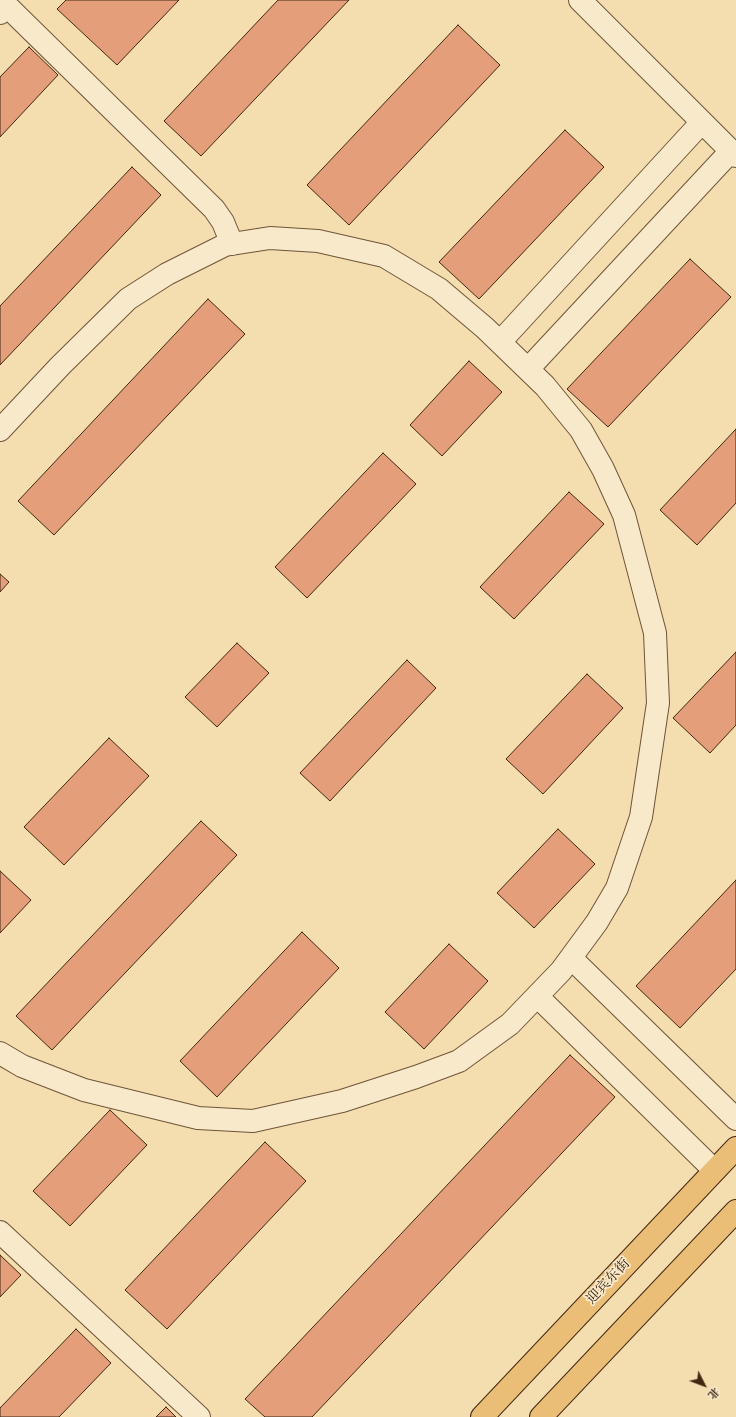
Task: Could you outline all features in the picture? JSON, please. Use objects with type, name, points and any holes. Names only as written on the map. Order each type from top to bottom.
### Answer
[{"type":"main road","name":"迎宾东街","points":[[482,1417],[736,1148]]},
{"type":"main road","points":[[543,1416],[736,1211]]},
{"type":"street","points":[[528,369],[733,153],[580,0]]},
{"type":"street","points":[[0,13],[7,6],[214,209],[223,222],[232,244]]},
{"type":"street","points":[[500,342],[702,122]]},
{"type":"street","points":[[0,430],[60,366],[128,299],[167,274],[225,245],[270,238],[318,241],[384,256],[438,289],[485,328],[528,369],[581,430],[603,469],[624,515],[655,633],[658,703],[641,817],[617,888],[597,922],[561,971],[510,1024],[459,1061],[416,1077],[342,1101],[253,1121],[198,1118],[84,1090],[22,1066],[0,1053]]},
{"type":"street","points":[[571,958],[736,1119]]},
{"type":"street","points":[[537,996],[714,1170]]},
{"type":"street","points":[[0,1232],[200,1417]]},
{"type":"building","points":[[66,0],[179,0],[117,65],[57,9]]},
{"type":"building","points":[[278,0],[349,0],[201,156],[164,121]]},
{"type":"building","points":[[458,25],[500,65],[349,225],[307,185]]},
{"type":"building","points":[[29,47],[58,75],[0,137],[0,77]]},
{"type":"building","points":[[565,130],[604,167],[479,299],[439,262]]},
{"type":"building","points":[[132,167],[161,195],[0,365],[0,306]]},
{"type":"building","points":[[690,259],[731,297],[608,427],[567,389]]},
{"type":"building","points":[[208,299],[245,334],[54,535],[18,501]]},
{"type":"building","points":[[469,361],[502,392],[442,456],[410,425]]},
{"type":"building","points":[[736,429],[736,503],[697,545],[660,510]]},
{"type":"building","points":[[383,453],[416,484],[307,598],[275,567]]},
{"type":"building","points":[[569,492],[604,524],[514,619],[480,587]]},
{"type":"building","points":[[0,574],[9,582],[0,592]]},
{"type":"building","points":[[237,643],[269,673],[217,727],[185,697]]},
{"type":"building","points":[[736,652],[736,725],[710,753],[673,718]]},
{"type":"building","points":[[407,660],[436,688],[330,801],[300,773]]},
{"type":"building","points":[[587,674],[623,708],[543,794],[506,759]]},
{"type":"building","points":[[109,738],[149,776],[64,865],[24,827]]},
{"type":"building","points":[[201,821],[237,855],[52,1050],[16,1016]]},
{"type":"building","points":[[558,829],[595,864],[534,928],[497,893]]},
{"type":"building","points":[[0,871],[31,900],[0,933]]},
{"type":"building","points":[[736,880],[736,969],[680,1028],[636,986]]},
{"type":"building","points":[[302,932],[339,968],[217,1097],[180,1061]]},
{"type":"building","points":[[449,944],[488,981],[424,1049],[385,1012]]},
{"type":"building","points":[[570,1055],[615,1097],[312,1417],[265,1417],[245,1399]]},
{"type":"building","points":[[110,1110],[147,1145],[70,1226],[33,1191]]},
{"type":"building","points":[[265,1142],[306,1181],[167,1329],[125,1290]]},
{"type":"building","points":[[0,1255],[21,1275],[0,1297]]},
{"type":"building","points":[[76,1329],[111,1363],[59,1417],[0,1417],[0,1408]]},
{"type":"building","points":[[166,1407],[176,1417],[156,1417]]}]
